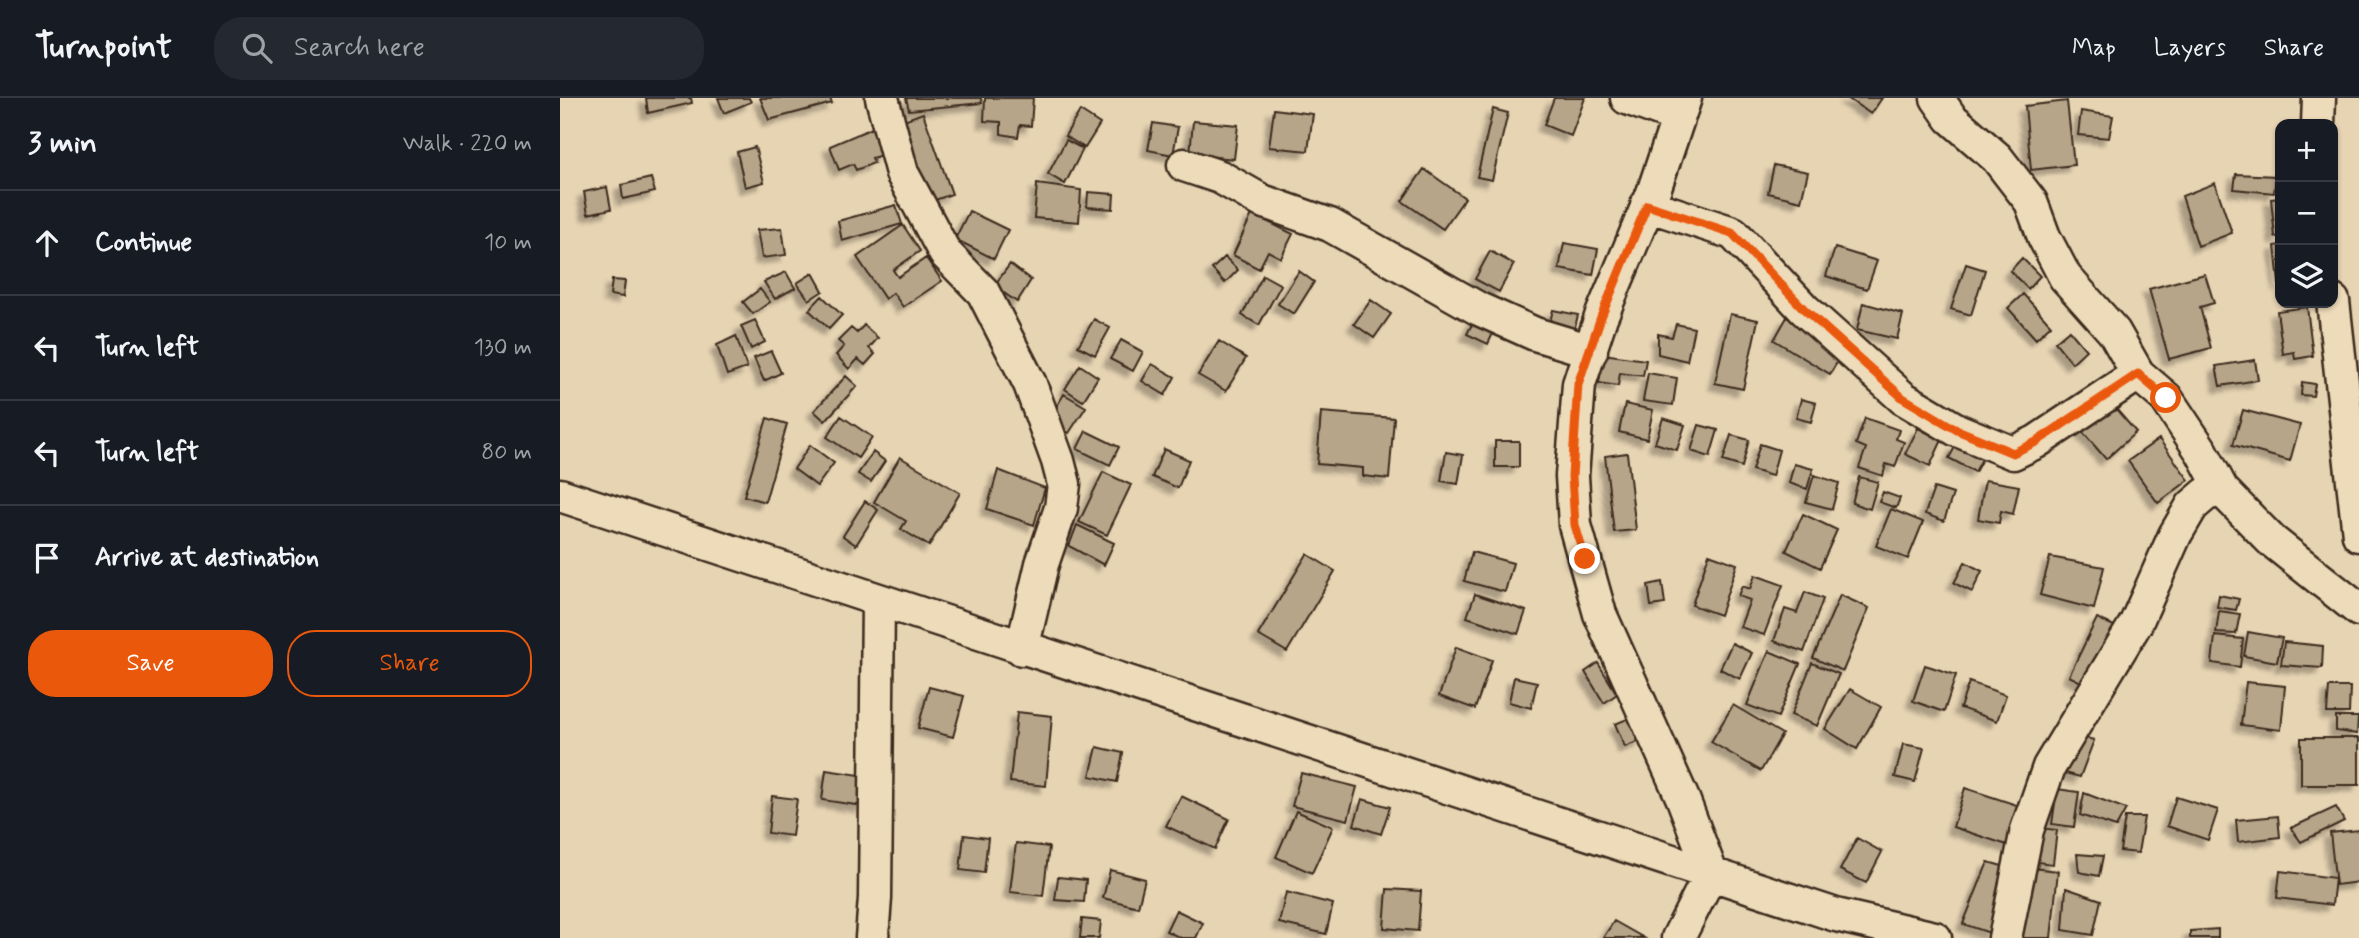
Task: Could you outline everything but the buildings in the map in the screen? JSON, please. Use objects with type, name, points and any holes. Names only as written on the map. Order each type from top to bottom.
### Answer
[{"type":"street","points":[[882,98],[902,173],[945,253],[983,292],[1030,384],[1064,484],[1061,508],[1042,564],[1022,649]]},
{"type":"street","points":[[1627,98],[1681,107],[1647,205],[1601,317],[1578,384],[1572,476],[1575,525],[1600,614],[1683,799],[1711,873],[1678,938]]},
{"type":"street","points":[[1937,98],[1951,118],[1997,159],[2031,202],[2044,236],[2065,277],[2114,332],[2138,374],[2166,398],[2202,452],[2222,490],[2270,540],[2359,610]]},
{"type":"street","points":[[2318,119],[2319,98]]},
{"type":"street","points":[[1184,164],[1220,177],[1262,201],[1330,225],[1479,309],[1535,334],[1591,351]]},
{"type":"street","points":[[1647,205],[1732,233],[1804,309],[1903,398],[1988,445],[2013,453],[2036,442],[2138,374]]},
{"type":"street","points":[[2334,308],[2359,535]]},
{"type":"street","points":[[2005,938],[2026,830],[2049,767],[2136,623],[2175,535],[2192,506],[2206,494],[2222,490]]},
{"type":"street","points":[[560,495],[689,535],[1022,649],[1836,915],[1935,938]]},
{"type":"street","points":[[872,938],[875,898],[878,601]]},
{"type":"route","points":[[1585,559],[1575,525],[1572,476],[1578,384],[1601,317],[1647,205],[1732,233],[1804,309],[1903,398],[1988,445],[2013,453],[2036,442],[2138,374],[2166,398]]}]
